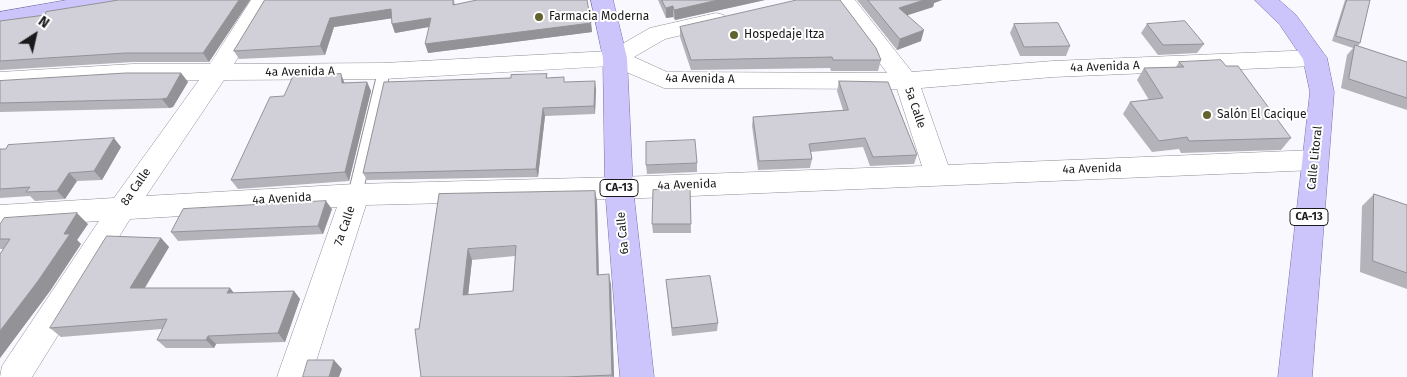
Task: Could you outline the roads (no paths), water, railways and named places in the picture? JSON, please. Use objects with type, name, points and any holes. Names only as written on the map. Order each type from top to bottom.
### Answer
[{"type":"main road","points":[[0,19],[103,0]]},
{"type":"main road","name":"6a Calle","points":[[602,0],[615,58],[619,188],[637,377]]},
{"type":"main road","name":"CA-13","points":[[1266,0],[1288,20],[1315,58]]},
{"type":"main road","name":"Calle Litoral","points":[[1295,377],[1314,160],[1322,92],[1315,58]]},
{"type":"street","name":"8a Calle","points":[[14,377],[122,209],[216,73],[262,0]]},
{"type":"street","name":"5a Calle","points":[[844,0],[906,81],[938,174]]},
{"type":"street","points":[[615,58],[658,33],[735,15]]},
{"type":"street","name":"4a Avenida A","points":[[0,80],[133,72],[384,71],[615,58],[664,80],[906,81],[1053,69],[1315,58]]},
{"type":"street","name":"4a Avenida","points":[[0,216],[355,195],[619,188],[1314,160]]},
{"type":"street","name":"7a Calle","points":[[294,377],[355,195]]},
{"type":"lane","name":"7a Calle","points":[[355,195],[384,71]]},
{"type":"place","name":"Farmacia Moderna","points":[[539,17]]},
{"type":"place","name":"Hospedaje Itza","points":[[734,35]]},
{"type":"place","name":"Salón El Cacique","points":[[1207,115]]}]
